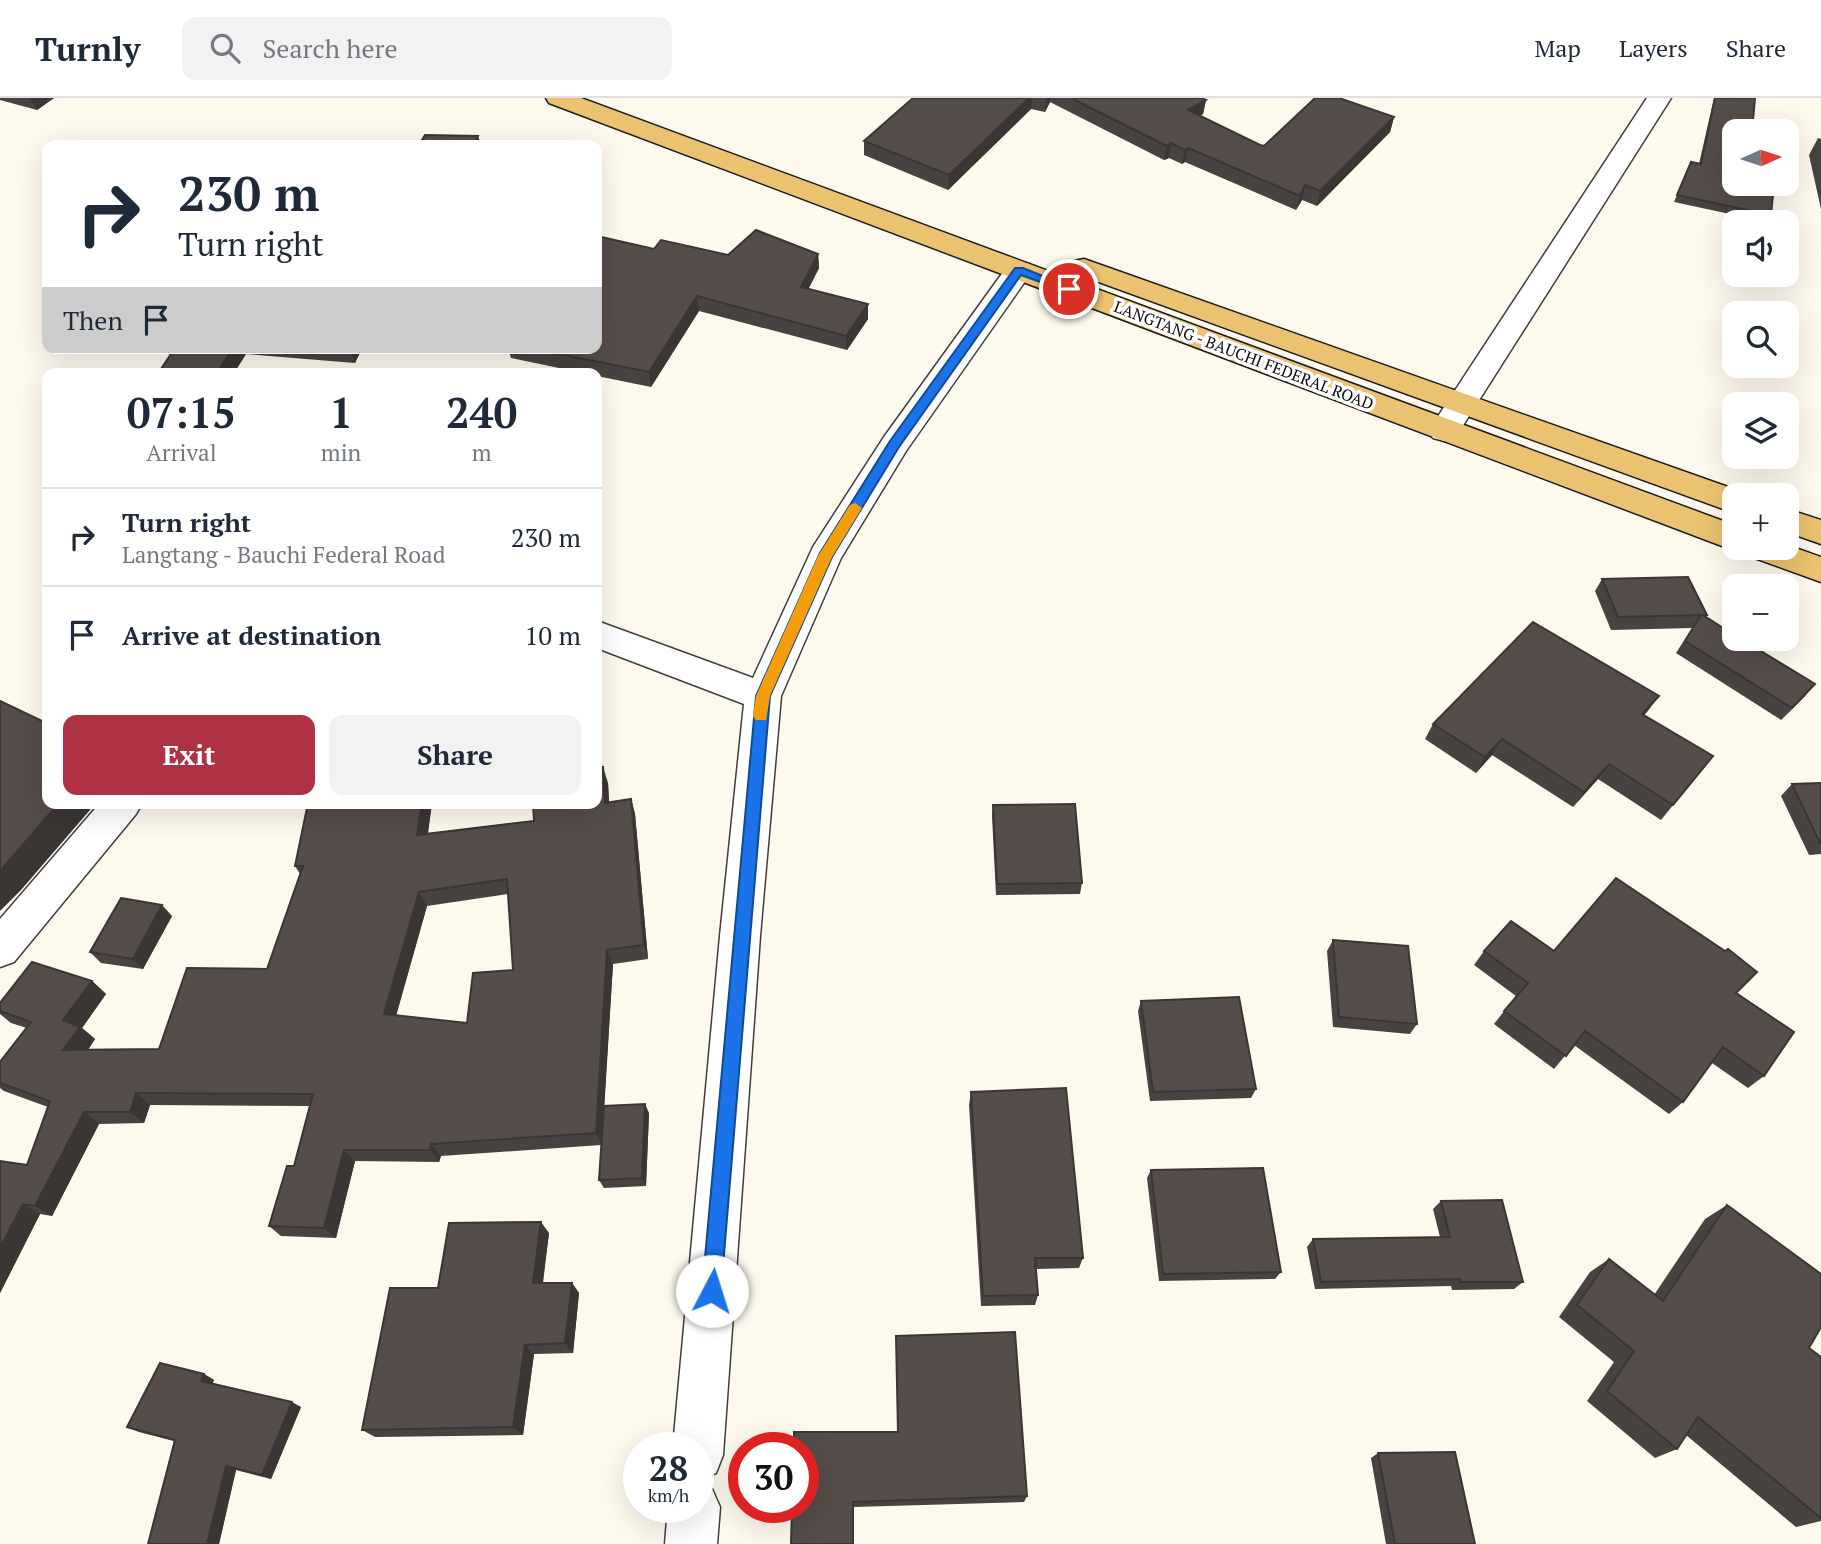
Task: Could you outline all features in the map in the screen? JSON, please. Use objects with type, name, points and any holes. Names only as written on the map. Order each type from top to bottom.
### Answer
[{"type":"main road","name":"LANGTANG - BAUCHI FEDERAL ROAD","points":[[558,98],[1722,534]]},
{"type":"main road","name":"LANGTANG - BAUCHI FEDERAL ROAD","points":[[578,98],[1033,248],[1722,497]]},
{"type":"main road","points":[[1799,524],[1821,532]]},
{"type":"main road","points":[[1794,560],[1821,570]]},
{"type":"street","points":[[1444,431],[1659,98]]},
{"type":"street","points":[[700,1432],[739,949],[763,696],[825,556],[895,444],[1019,270]]},
{"type":"street","points":[[602,636],[763,696]]},
{"type":"street","points":[[0,949],[118,809]]},
{"type":"street","points":[[691,1544],[693,1523]]},
{"type":"building","points":[[913,98],[1029,98],[949,175],[864,141]]},
{"type":"building","points":[[1071,98],[1201,98],[1206,100],[1188,110],[1264,146],[1315,98],[1339,98],[1394,117],[1320,191],[1305,185],[1300,196],[1188,148],[1185,150],[1171,143],[1167,146]]},
{"type":"building","points":[[1715,98],[1755,98],[1753,119],[1722,119],[1722,196],[1773,196],[1771,210],[1748,210],[1677,195],[1691,162],[1701,164]]},
{"type":"building","points":[[425,135],[478,136],[476,140],[422,140]]},
{"type":"building","points":[[756,230],[818,254],[801,287],[868,304],[846,336],[697,296],[649,372],[559,354],[602,354],[602,237],[654,249],[661,240],[728,255]]},
{"type":"building","points":[[171,354],[229,354],[220,368],[162,368]]},
{"type":"building","points":[[1688,577],[1707,615],[1703,615],[1722,627],[1722,651],[1761,651],[1815,684],[1792,708],[1685,641],[1701,615],[1618,617],[1602,579]]},
{"type":"building","points":[[1533,622],[1659,696],[1642,714],[1713,756],[1673,805],[1609,764],[1584,792],[1502,739],[1485,757],[1433,724]]},
{"type":"building","points":[[0,701],[42,721],[42,809],[54,809],[0,871]]},
{"type":"building","points":[[602,767],[605,803],[631,799],[644,945],[607,950],[596,1133],[431,1144],[430,1150],[344,1150],[324,1228],[269,1226],[287,1166],[294,1166],[313,1094],[136,1093],[130,1112],[84,1112],[35,1206],[23,1204],[0,1248],[0,1161],[27,1165],[50,1101],[0,1083],[0,1062],[31,1022],[0,1011],[0,1003],[32,962],[92,981],[63,1020],[80,1027],[63,1050],[159,1049],[187,968],[267,969],[303,866],[295,866],[307,809],[421,809],[417,835],[534,821],[533,809],[602,809]],"holes":[[[507,879],[513,970],[473,973],[467,1023],[384,1014],[419,892]]]},
{"type":"building","points":[[1821,783],[1821,843],[1820,843],[1792,784]]},
{"type":"building","points":[[1075,804],[1082,883],[997,884],[993,805]]},
{"type":"building","points":[[1616,878],[1725,951],[1728,949],[1757,972],[1736,993],[1794,1032],[1764,1076],[1723,1047],[1683,1102],[1585,1031],[1566,1056],[1504,1011],[1528,983],[1484,951],[1511,921],[1554,951]]},
{"type":"building","points":[[121,898],[162,905],[133,959],[90,952]]},
{"type":"building","points":[[1333,940],[1408,946],[1417,1024],[1339,1017]]},
{"type":"building","points":[[1239,997],[1256,1089],[1153,1092],[1141,1001]]},
{"type":"building","points":[[1066,1088],[1083,1258],[1035,1258],[1038,1295],[983,1296],[971,1092]]},
{"type":"building","points":[[645,1104],[642,1178],[599,1180],[604,1106]]},
{"type":"building","points":[[1263,1168],[1281,1272],[1163,1274],[1151,1170]]},
{"type":"building","points":[[1502,1200],[1523,1282],[1461,1282],[1460,1279],[1321,1282],[1313,1239],[1450,1237],[1441,1201]]},
{"type":"building","points":[[1727,1205],[1821,1274],[1821,1327],[1809,1348],[1821,1357],[1821,1518],[1698,1417],[1677,1449],[1607,1391],[1634,1351],[1577,1305],[1609,1259],[1663,1301]]},
{"type":"building","points":[[541,1222],[533,1283],[572,1283],[565,1343],[525,1345],[513,1427],[362,1430],[390,1288],[438,1288],[449,1223]]},
{"type":"building","points":[[1015,1332],[1027,1496],[853,1502],[853,1544],[791,1544],[792,1523],[819,1523],[819,1432],[898,1432],[896,1336]]},
{"type":"building","points":[[160,1363],[204,1374],[201,1381],[292,1402],[262,1475],[226,1466],[207,1544],[148,1544],[175,1440],[127,1427]]},
{"type":"building","points":[[1455,1452],[1475,1544],[1395,1544],[1378,1453]]},
{"type":"slow traffic","points":[[761,716],[763,696],[825,556],[855,508]]},
{"type":"route","points":[[712,1291],[740,936],[763,696],[825,556],[895,444],[1019,270],[1069,289]]}]
